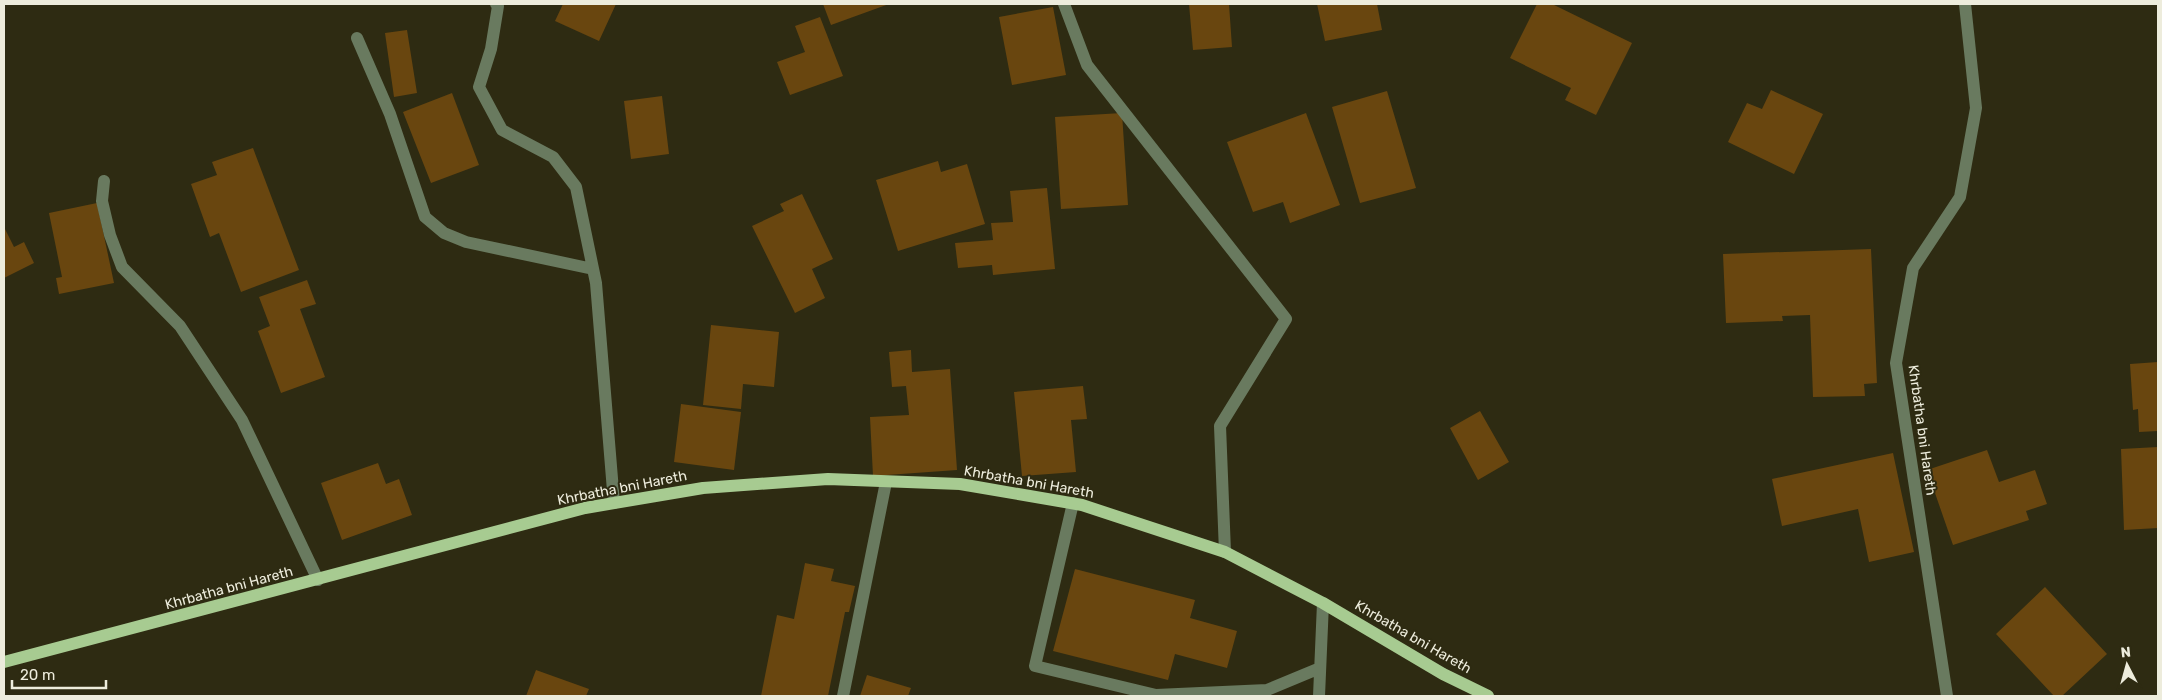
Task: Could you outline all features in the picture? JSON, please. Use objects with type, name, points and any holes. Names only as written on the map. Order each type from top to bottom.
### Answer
[{"type":"main road","name":"Khrbatha bni Hareth","points":[[4,662],[585,508],[703,488],[828,480],[960,484],[1074,503],[1225,552],[1324,603],[1443,674],[1488,696]]},
{"type":"street","points":[[496,4],[498,6],[492,49],[479,87],[502,130],[553,157],[576,187],[597,293],[614,503]]},
{"type":"street","points":[[1064,4],[1087,65],[1286,319],[1220,426],[1225,552]]},
{"type":"street","name":"Khrbatha bni Hareth","points":[[1947,696],[1896,363],[1913,268],[1960,197],[1976,108],[1965,4]]},
{"type":"street","points":[[356,38],[390,114],[425,217],[444,233],[466,242],[593,269]]},
{"type":"street","points":[[104,180],[102,201],[110,235],[122,267],[180,326],[242,420],[318,580]]},
{"type":"street","points":[[843,696],[886,482]]},
{"type":"street","points":[[1074,503],[1035,666],[1156,695],[1267,690],[1320,668]]},
{"type":"street","points":[[1319,696],[1324,603]]},
{"type":"building","points":[[563,4],[616,4],[599,41],[555,21]]},
{"type":"building","points":[[823,4],[889,4],[831,25]]},
{"type":"building","points":[[1189,4],[1229,4],[1232,47],[1193,50]]},
{"type":"building","points":[[1317,4],[1377,4],[1382,30],[1325,41]]},
{"type":"building","points":[[1537,4],[1552,4],[1632,43],[1596,115],[1565,100],[1571,88],[1510,58]]},
{"type":"building","points":[[1053,7],[1066,75],[1012,85],[999,17]]},
{"type":"building","points":[[820,17],[843,76],[790,95],[777,62],[805,52],[795,26]]},
{"type":"building","points":[[407,30],[417,93],[394,97],[385,33]]},
{"type":"building","points":[[1771,90],[1823,114],[1794,174],[1728,142],[1747,103],[1762,109]]},
{"type":"building","points":[[1387,91],[1416,188],[1360,203],[1332,107]]},
{"type":"building","points":[[452,93],[479,165],[431,183],[403,112]]},
{"type":"building","points":[[662,96],[669,154],[631,159],[624,101]]},
{"type":"building","points":[[1122,113],[1128,205],[1061,209],[1055,117]]},
{"type":"building","points":[[1306,113],[1340,205],[1290,223],[1283,202],[1253,212],[1227,142]]},
{"type":"building","points":[[253,148],[299,270],[241,292],[219,233],[210,237],[191,184],[217,175],[212,162]]},
{"type":"building","points":[[938,161],[941,172],[967,164],[985,224],[898,251],[876,180]]},
{"type":"building","points":[[1047,188],[1055,269],[993,275],[992,265],[958,268],[955,243],[993,240],[991,223],[1013,222],[1010,191]]},
{"type":"building","points":[[802,194],[833,259],[812,269],[825,298],[795,313],[752,226],[784,211],[780,204]]},
{"type":"building","points":[[97,203],[114,283],[59,294],[56,278],[62,277],[49,213]]},
{"type":"building","points":[[4,227],[14,247],[24,242],[34,263],[4,278]]},
{"type":"building","points":[[1871,249],[1877,383],[1864,384],[1865,396],[1813,397],[1810,315],[1782,316],[1783,321],[1726,323],[1723,254]]},
{"type":"building","points":[[307,280],[316,304],[300,309],[325,377],[281,393],[258,331],[270,326],[259,297]]},
{"type":"building","points":[[711,325],[779,332],[774,387],[743,384],[741,409],[703,405]]},
{"type":"building","points":[[911,350],[912,372],[950,369],[957,470],[873,476],[870,417],[909,415],[906,386],[892,387],[889,352]]},
{"type":"building","points":[[2158,362],[2158,431],[2139,432],[2138,409],[2133,410],[2130,364]]},
{"type":"building","points":[[1083,386],[1087,419],[1071,420],[1076,472],[1022,476],[1014,392]]},
{"type":"building","points":[[681,404],[741,412],[734,470],[674,462]]},
{"type":"building","points":[[1480,411],[1509,462],[1478,480],[1450,428]]},
{"type":"building","points":[[2158,447],[2158,528],[2124,530],[2121,449]]},
{"type":"building","points":[[1987,450],[1999,482],[2035,470],[2047,504],[2026,511],[2029,520],[1953,545],[1927,470]]},
{"type":"building","points":[[1893,453],[1914,552],[1869,562],[1858,509],[1782,526],[1772,479]]},
{"type":"building","points":[[378,463],[386,484],[399,479],[412,515],[342,540],[321,483]]},
{"type":"building","points":[[805,563],[834,569],[831,581],[855,586],[849,612],[845,612],[828,696],[761,696],[777,615],[794,619]]},
{"type":"building","points":[[1075,569],[1195,600],[1190,618],[1237,631],[1227,668],[1175,654],[1168,680],[1053,651]]},
{"type":"building","points":[[2045,587],[2107,654],[2062,696],[2054,696],[1996,634]]},
{"type":"building","points":[[536,670],[589,689],[586,696],[526,696]]},
{"type":"building","points":[[867,675],[911,688],[908,696],[860,696]]}]
